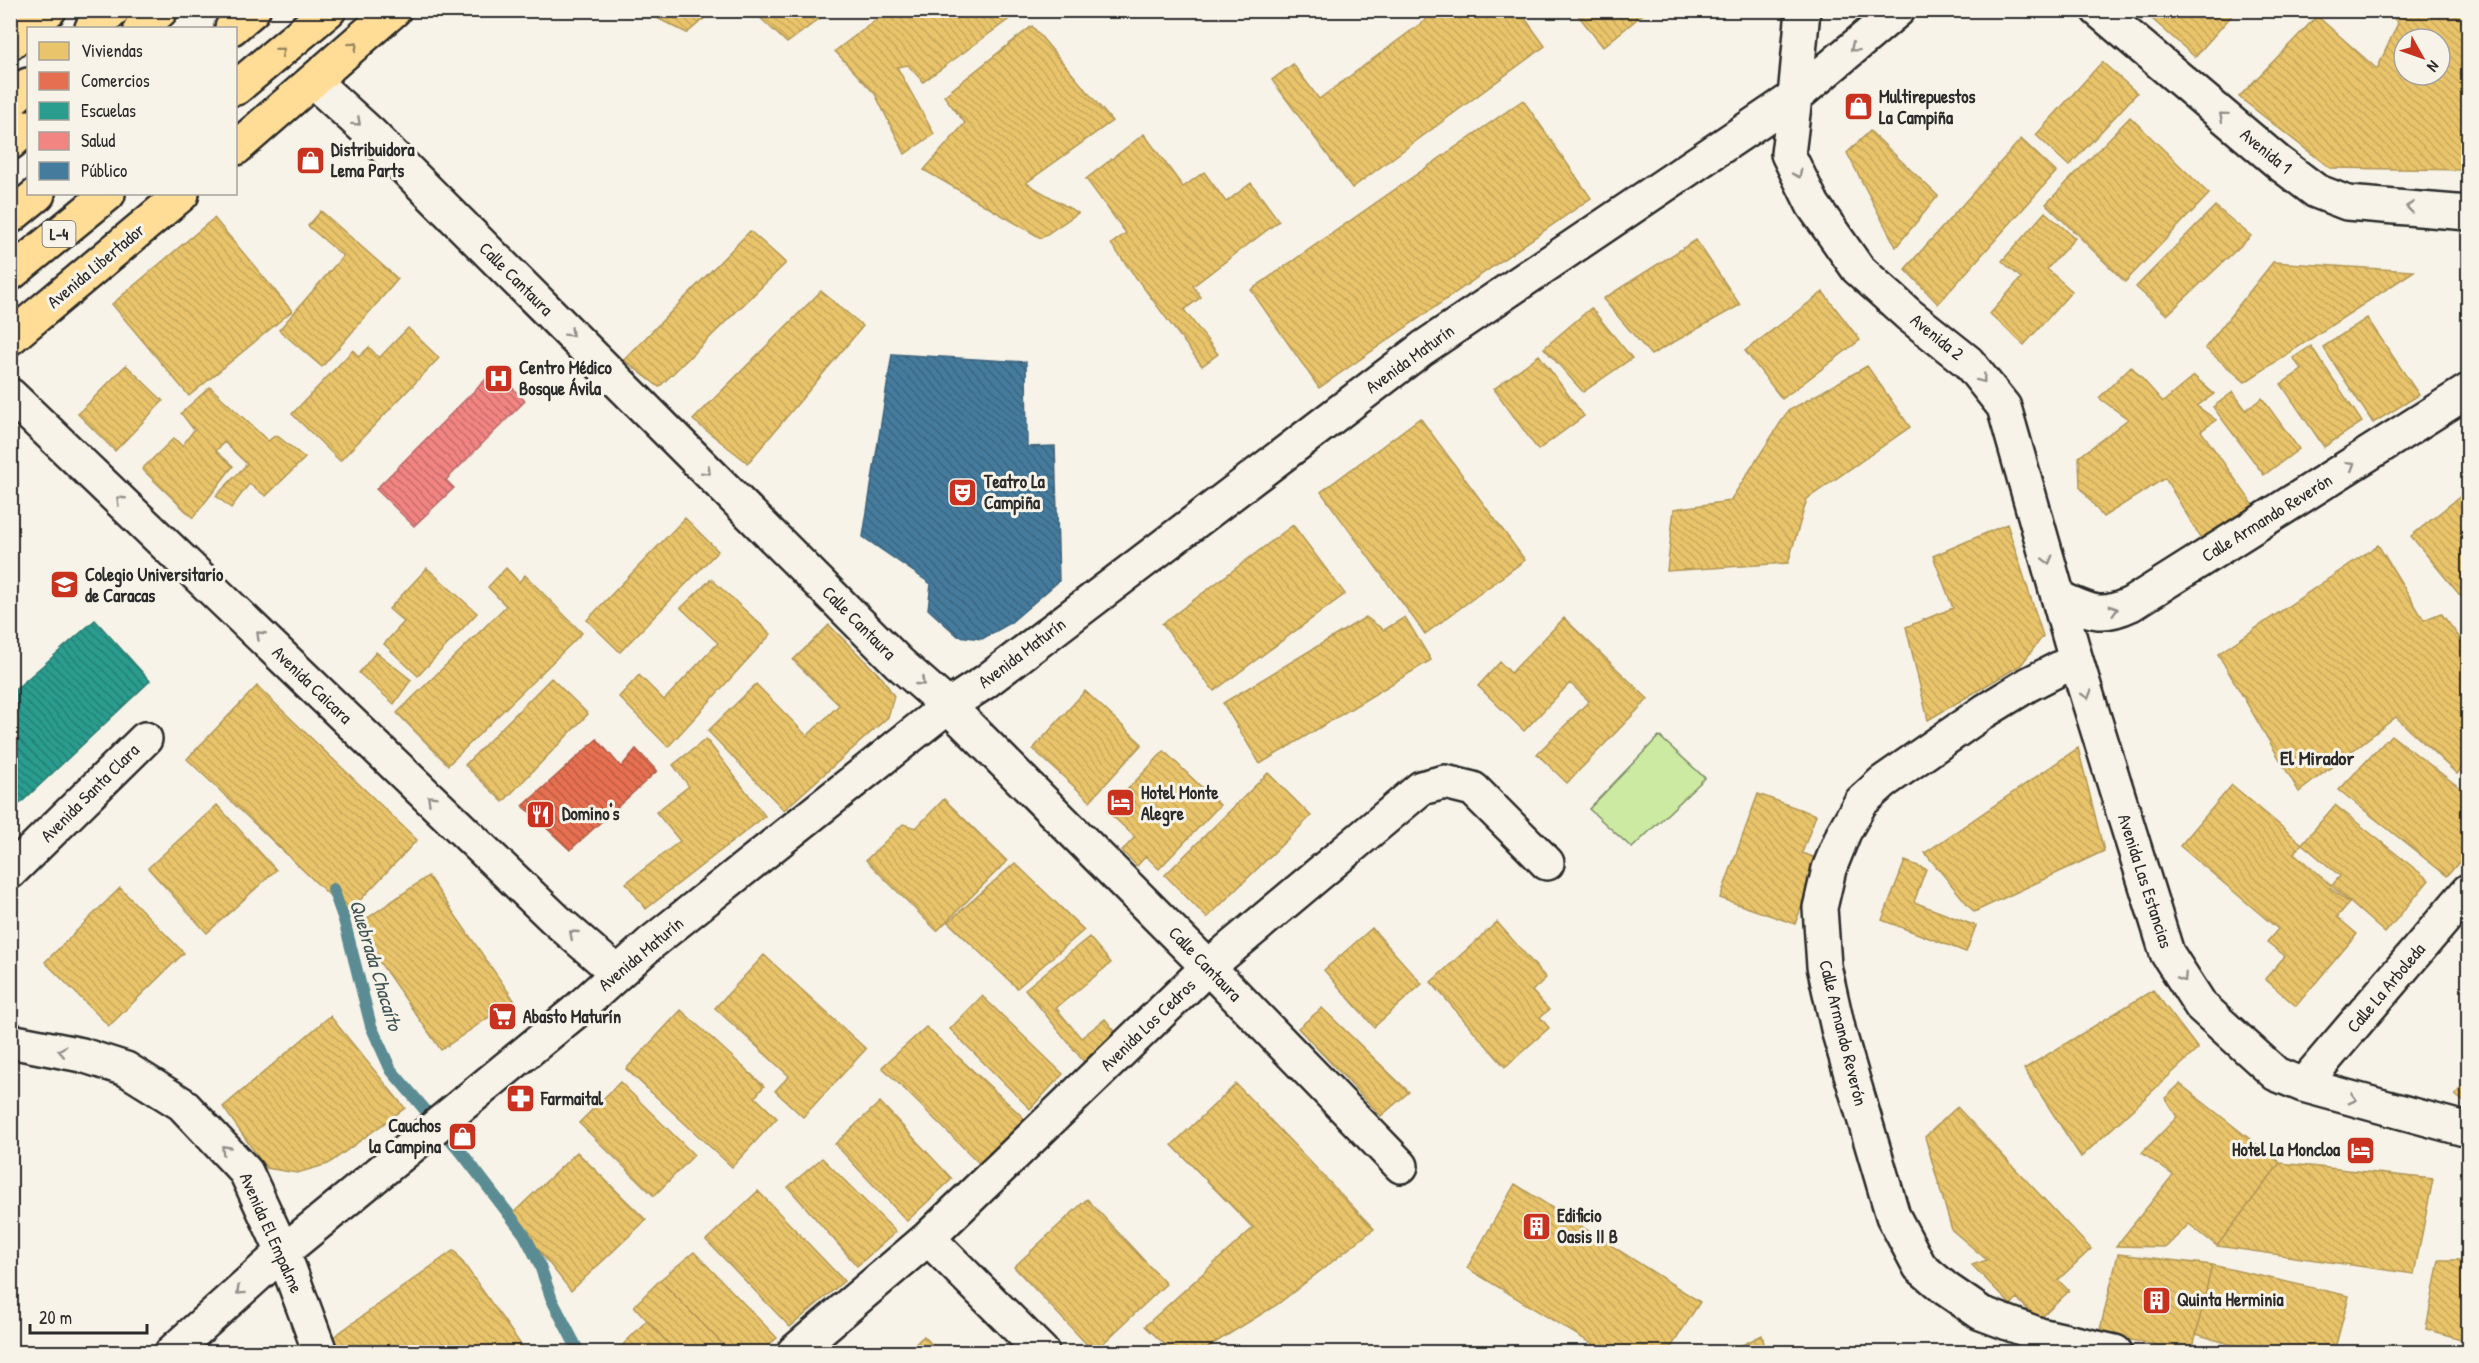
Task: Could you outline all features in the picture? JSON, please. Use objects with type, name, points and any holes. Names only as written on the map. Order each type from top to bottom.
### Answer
[{"type":"main road","points":[[29,27],[49,10]]},
{"type":"main road","points":[[93,27],[113,10]]},
{"type":"main road","points":[[142,27],[161,10]]},
{"type":"main road","points":[[233,27],[253,10]]},
{"type":"main road","points":[[237,87],[329,10]]},
{"type":"main road","points":[[237,147],[394,10]]},
{"type":"main road","points":[[10,43],[27,29]]},
{"type":"main road","points":[[10,101],[27,86]]},
{"type":"main road","points":[[10,143],[27,128]]},
{"type":"main road","name":"L-4","points":[[10,217],[37,195]]},
{"type":"main road","name":"L-4","points":[[10,274],[107,195]]},
{"type":"main road","name":"Avenida Libertador","points":[[10,338],[181,195]]},
{"type":"street","name":"Avenida 2","points":[[1803,10],[1788,154],[1813,205],[1858,269],[1909,315],[1968,362],[2004,407],[2059,598]]},
{"type":"street","name":"Avenida Maturín","points":[[172,1353],[283,1252],[575,1012],[616,972],[948,705],[985,682],[1423,348],[1795,97],[1898,10]]},
{"type":"street","name":"Avenida 1","points":[[2098,10],[2278,164],[2316,191],[2347,203],[2469,213]]},
{"type":"street","name":"Calle Cantaura","points":[[314,82],[370,133],[899,663],[948,705],[1208,967],[1401,1166]]},
{"type":"street","name":"Calle Armando Reverón","points":[[2059,598],[2100,614],[2113,613],[2131,604],[2469,391]]},
{"type":"street","name":"Avenida Caicara","points":[[10,395],[555,919],[616,972]]},
{"type":"street","name":"Avenida Las Estancias","points":[[2059,598],[2167,953],[2201,1006],[2276,1074],[2302,1085],[2469,1130]]},
{"type":"street","name":"Calle Armando Reverón","points":[[2076,660],[2029,684],[1985,711],[1883,782],[1861,802],[1844,832],[1829,869],[1820,908],[1824,966],[1839,1033],[1893,1216],[1920,1267],[1946,1289],[1981,1313],[2040,1335],[2115,1353]]},
{"type":"street","name":"Avenida Santa Clara","points":[[10,872],[145,739]]},
{"type":"street","name":"Avenida Los Cedros","points":[[794,1353],[928,1238],[1208,967],[1421,788],[1445,782],[1473,789],[1547,863]]},
{"type":"street","name":"Calle La Arboleda","points":[[2302,1085],[2469,891]]},
{"type":"street","name":"Avenida El Empalme","points":[[10,1041],[82,1055],[126,1069],[182,1104],[246,1172],[283,1252],[320,1353]]},
{"type":"street","points":[[928,1238],[1042,1353]]},
{"type":"green space","points":[[1659,736],[1705,778],[1632,848],[1589,809]]},
{"type":"building: Viviendas","points":[[641,10],[714,10],[687,33]]},
{"type":"building: Viviendas","points":[[752,10],[831,10],[787,43]]},
{"type":"building: Viviendas","points":[[889,10],[1017,10],[1019,12],[923,82],[908,65],[897,67],[934,134],[905,154],[875,94],[835,51]]},
{"type":"building: Viviendas","points":[[1439,10],[1519,10],[1545,46],[1352,188],[1272,80],[1293,64],[1319,99]]},
{"type":"building: Viviendas","points":[[1574,10],[1648,10],[1603,47]]},
{"type":"building: Viviendas","points":[[2142,10],[2231,10],[2234,13],[2195,57]]},
{"type":"building: Viviendas","points":[[2387,10],[2468,10],[2468,170],[2330,168],[2239,97],[2317,16],[2377,69],[2392,36],[2392,87],[2452,87],[2452,27],[2396,27],[2398,23]]},
{"type":"building: Viviendas","points":[[1032,26],[1112,121],[1026,183],[1078,213],[1041,238],[924,170],[965,123],[944,96]]},
{"type":"building: Viviendas","points":[[2102,62],[2137,93],[2069,166],[2036,135]]},
{"type":"building: Viviendas","points":[[1523,100],[1591,198],[1319,388],[1251,290]]},
{"type":"building: Viviendas","points":[[2130,117],[2209,194],[2125,282],[2046,204]]},
{"type":"building: Viviendas","points":[[1870,131],[1938,196],[1896,247],[1847,153]]},
{"type":"building: Viviendas","points":[[1144,134],[1183,187],[1204,172],[1226,202],[1251,183],[1279,221],[1193,286],[1201,297],[1184,310],[1218,354],[1202,366],[1111,244],[1126,233],[1086,179]]},
{"type":"building: Viviendas","points":[[2021,139],[2056,172],[1938,304],[1905,269]]},
{"type":"building: Viviendas","points":[[2215,206],[2251,236],[2167,315],[2136,287]]},
{"type":"building: Viviendas","points":[[321,211],[398,279],[322,367],[279,330],[343,256],[308,226]]},
{"type":"building: Viviendas","points":[[2045,212],[2075,238],[2047,269],[2072,291],[2024,345],[1990,314],[2021,278],[2002,261]]},
{"type":"building: Viviendas","points":[[214,218],[292,311],[189,396],[112,304]]},
{"type":"building: Viviendas","points":[[750,231],[786,263],[659,387],[624,360]]},
{"type":"building: Viviendas","points":[[1696,240],[1740,305],[1651,355],[1603,299]]},
{"type":"building: Viviendas","points":[[2273,262],[2414,271],[2245,382],[2205,348]]},
{"type":"building: Viviendas","points":[[821,291],[863,326],[748,463],[693,420]]},
{"type":"building: Viviendas","points":[[1823,292],[1860,340],[1782,399],[1745,351]]},
{"type":"building: Viviendas","points":[[1591,308],[1632,358],[1583,392],[1544,348]]},
{"type":"building: Viviendas","points":[[2367,318],[2419,395],[2373,423],[2323,347]]},
{"type":"building: Viviendas","points":[[408,328],[439,358],[340,461],[292,414],[353,350],[359,357],[369,347],[379,358]]},
{"type":"building: Viviendas","points":[[2311,346],[2362,422],[2324,447],[2281,384],[2302,370],[2293,358]]},
{"type":"building: Viviendas","points":[[1539,355],[1584,416],[1538,450],[1494,389]]},
{"type":"building: Viviendas","points":[[126,365],[163,401],[115,451],[78,414]]},
{"type":"building: Viviendas","points":[[1867,366],[1910,427],[1807,499],[1788,563],[1667,571],[1674,509],[1730,501],[1788,411]]},
{"type":"building: Viviendas","points":[[2131,366],[2163,402],[2194,376],[2214,394],[2197,406],[2216,420],[2201,431],[2257,510],[2203,542],[2165,478],[2103,517],[2080,487],[2079,457],[2128,419],[2099,398]]},
{"type":"building: Viviendas","points":[[210,387],[268,441],[276,435],[305,458],[266,496],[249,484],[231,508],[216,496],[247,464],[224,442],[216,451],[233,466],[193,518],[142,469],[174,438],[182,446],[194,430],[181,413]]},
{"type":"building: Viviendas","points":[[2233,392],[2246,410],[2262,398],[2299,449],[2264,475],[2213,407]]},
{"type":"building: Viviendas","points":[[1420,418],[1525,560],[1425,634],[1321,492]]},
{"type":"building: Viviendas","points":[[2467,491],[2468,493],[2468,605],[2411,536]]},
{"type":"building: Viviendas","points":[[685,518],[718,551],[620,652],[587,620]]},
{"type":"building: Viviendas","points":[[2007,524],[2043,636],[2021,665],[1928,720],[1906,627],[1953,608],[1933,556]]},
{"type":"building: Viviendas","points":[[1293,525],[1345,594],[1214,691],[1162,624]]},
{"type":"building: Viviendas","points":[[2378,545],[2424,620],[2441,613],[2468,649],[2468,761],[2457,774],[2396,717],[2299,792],[2218,654]]},
{"type":"building: Viviendas","points":[[427,568],[477,613],[418,676],[384,644],[404,622],[389,609]]},
{"type":"building: Viviendas","points":[[506,568],[519,582],[525,575],[582,633],[448,765],[397,713],[506,606],[488,587]]},
{"type":"building: Viviendas","points":[[711,579],[771,634],[668,747],[619,697],[639,675],[664,700],[718,643],[681,608]]},
{"type":"building: Viviendas","points":[[1366,617],[1384,630],[1405,617],[1431,660],[1260,764],[1223,703]]},
{"type":"building: Viviendas","points":[[1564,618],[1648,699],[1567,783],[1537,754],[1589,701],[1570,683],[1524,731],[1478,686],[1500,662],[1511,673]]},
{"type":"building: Viviendas","points":[[829,625],[883,679],[894,696],[888,717],[784,810],[708,731],[756,684],[807,736],[839,705],[793,660]]},
{"type":"building: Viviendas","points":[[376,652],[411,680],[394,704],[359,673]]},
{"type":"building: Viviendas","points":[[551,678],[588,714],[503,802],[465,765]]},
{"type":"building: Viviendas","points":[[257,686],[417,840],[348,913],[187,759]]},
{"type":"building: Viviendas","points":[[1085,691],[1142,744],[1090,801],[1033,749]]},
{"type":"building: Viviendas","points":[[2391,735],[2468,794],[2468,852],[2447,876],[2339,790]]},
{"type":"building: Viviendas","points":[[706,739],[765,816],[646,909],[626,883],[680,841],[656,812],[689,786],[673,765]]},
{"type":"building: Viviendas","points":[[2078,748],[2104,851],[1974,912],[1925,853]]},
{"type":"building: Viviendas","points":[[1164,751],[1220,805],[1159,869],[1146,856],[1137,866],[1122,851],[1135,837],[1107,811]]},
{"type":"building: Viviendas","points":[[1268,773],[1311,816],[1207,918],[1165,875]]},
{"type":"building: Viviendas","points":[[2232,785],[2340,876],[2330,888],[2349,903],[2337,917],[2357,934],[2296,1006],[2265,979],[2285,956],[2267,942],[2278,929],[2180,846]]},
{"type":"building: Viviendas","points":[[1758,794],[1816,815],[1802,853],[1819,859],[1795,924],[1720,898]]},
{"type":"building: Viviendas","points":[[944,799],[1007,861],[937,931],[866,860],[903,824],[916,828]]},
{"type":"building: Viviendas","points":[[217,805],[276,870],[207,933],[148,868]]},
{"type":"building: Viviendas","points":[[2335,805],[2429,880],[2385,933],[2294,853]]},
{"type":"building: Viviendas","points":[[1905,861],[1926,869],[1914,902],[1976,926],[1966,952],[1882,920]]},
{"type":"building: Viviendas","points":[[1015,863],[1084,930],[1017,988],[948,922]]},
{"type":"building: Viviendas","points":[[428,876],[514,1000],[441,1050],[355,927]]},
{"type":"building: Viviendas","points":[[120,888],[184,953],[109,1026],[45,962]]},
{"type":"building: Viviendas","points":[[1497,922],[1546,978],[1532,991],[1549,1010],[1540,1017],[1549,1028],[1505,1067],[1431,982]]},
{"type":"building: Viviendas","points":[[1372,928],[1422,984],[1374,1027],[1324,970]]},
{"type":"building: Viviendas","points":[[1089,937],[1111,963],[1056,1008],[1081,1038],[1105,1019],[1122,1040],[1088,1067],[1025,989]]},
{"type":"building: Viviendas","points":[[764,955],[866,1049],[803,1117],[775,1091],[789,1076],[715,1008]]},
{"type":"building: Viviendas","points":[[2153,990],[2198,1049],[2081,1157],[2024,1069]]},
{"type":"building: Viviendas","points":[[982,996],[1063,1074],[1030,1109],[950,1029]]},
{"type":"building: Viviendas","points":[[1322,1008],[1409,1092],[1381,1116],[1298,1028]]},
{"type":"building: Viviendas","points":[[681,1010],[764,1086],[755,1097],[777,1118],[732,1167],[626,1069]]},
{"type":"building: Viviendas","points":[[330,1016],[405,1108],[328,1164],[297,1173],[266,1168],[223,1107]]},
{"type":"building: Viviendas","points":[[926,1027],[1027,1121],[981,1165],[882,1067]]},
{"type":"building: Viviendas","points":[[2468,1079],[2468,1105],[2455,1095]]},
{"type":"building: Viviendas","points":[[620,1082],[694,1155],[654,1196],[579,1123]]},
{"type":"building: Viviendas","points":[[1236,1084],[1374,1229],[1278,1304],[1200,1352],[1173,1352],[1145,1326],[1253,1228],[1172,1145]]},
{"type":"building: Viviendas","points":[[2180,1084],[2280,1163],[2217,1246],[2189,1224],[2166,1247],[2116,1246],[2173,1175],[2142,1153],[2177,1117],[2165,1098]]},
{"type":"building: Viviendas","points":[[880,1102],[952,1179],[907,1221],[835,1144]]},
{"type":"building: Viviendas","points":[[1957,1107],[2091,1249],[2058,1280],[2069,1291],[2038,1321],[2017,1298],[2011,1305],[1972,1265],[1987,1260],[1952,1230],[1925,1137]]},
{"type":"building: Viviendas","points":[[577,1152],[646,1220],[571,1291],[511,1215]]},
{"type":"building: Viviendas","points":[[822,1158],[896,1232],[857,1266],[788,1187]]},
{"type":"building: Viviendas","points":[[2280,1163],[2433,1179],[2414,1274],[2217,1246]]},
{"type":"building: Viviendas","name":"Edificio Oasis II B","points":[[1515,1184],[1700,1302],[1668,1352],[1605,1352],[1467,1268]]},
{"type":"building: Viviendas","points":[[758,1191],[844,1281],[790,1327],[706,1240]]},
{"type":"building: Viviendas","points":[[1087,1199],[1166,1284],[1094,1352],[1014,1267]]},
{"type":"building: Viviendas","points":[[454,1250],[526,1352],[337,1352],[332,1338]]},
{"type":"building: Viviendas","points":[[694,1252],[777,1338],[761,1352],[730,1352],[660,1280]]},
{"type":"building: Viviendas","name":"Quinta Herminia","points":[[2118,1254],[2212,1265],[2192,1352],[2099,1334]]},
{"type":"building: Viviendas","points":[[2439,1260],[2468,1260],[2468,1341],[2426,1329]]},
{"type":"building: Viviendas","points":[[2212,1265],[2349,1296],[2334,1352],[2246,1352],[2246,1349],[2196,1334]]},
{"type":"building: Viviendas","points":[[660,1280],[730,1352],[676,1352],[634,1306]]},
{"type":"building: Viviendas","points":[[647,1320],[676,1352],[616,1352]]},
{"type":"building: Viviendas","points":[[1762,1335],[1766,1352],[1728,1352]]},
{"type":"building: Viviendas","points":[[924,1336],[939,1352],[906,1352]]},
{"type":"building: Comercios","points":[[597,739],[621,767],[636,749],[657,771],[570,850],[523,806]]},
{"type":"building: Escuelas","points":[[95,620],[150,681],[10,813],[10,694]]},
{"type":"building: Salud","points":[[495,370],[525,401],[446,480],[454,488],[414,526],[376,489]]},
{"type":"building: Público","name":"Teatro La Campiña","points":[[892,354],[1026,362],[1027,447],[1055,446],[1059,581],[1009,624],[982,639],[958,636],[928,609],[931,584],[863,537]]},
{"type":"waterway","name":"Quebrada Chacaíto","points":[[333,889],[344,920],[371,1026],[391,1070],[462,1153],[524,1234],[539,1263],[552,1300],[579,1352]]},
{"type":"place","name":"Multirepuestos La Campiña","points":[[1858,107]]},
{"type":"place","name":"Distribuidora Lema Parts","points":[[310,160]]},
{"type":"place","name":"Centro Médico Bosque Ávila","points":[[498,378]]},
{"type":"place","name":"Teatro La Campiña","points":[[963,492]]},
{"type":"place","name":"Colegio Universitario de Caracas","points":[[64,585]]},
{"type":"place","name":"Hotel Monte Alegre","points":[[1120,803]]},
{"type":"place","name":"Domino's","points":[[541,814]]},
{"type":"place","name":"Abasto Maturín","points":[[502,1017]]},
{"type":"place","name":"Farmaital","points":[[520,1099]]},
{"type":"place","name":"Cauchos la Campina","points":[[462,1136]]},
{"type":"place","name":"Hotel La Moncloa","points":[[2361,1150]]},
{"type":"place","name":"Edificio Oasis II B","points":[[1536,1226]]},
{"type":"place","name":"Quinta Herminia","points":[[2156,1300]]},
{"type":"district","name":"El Mirador","points":[[2317,758]]}]
